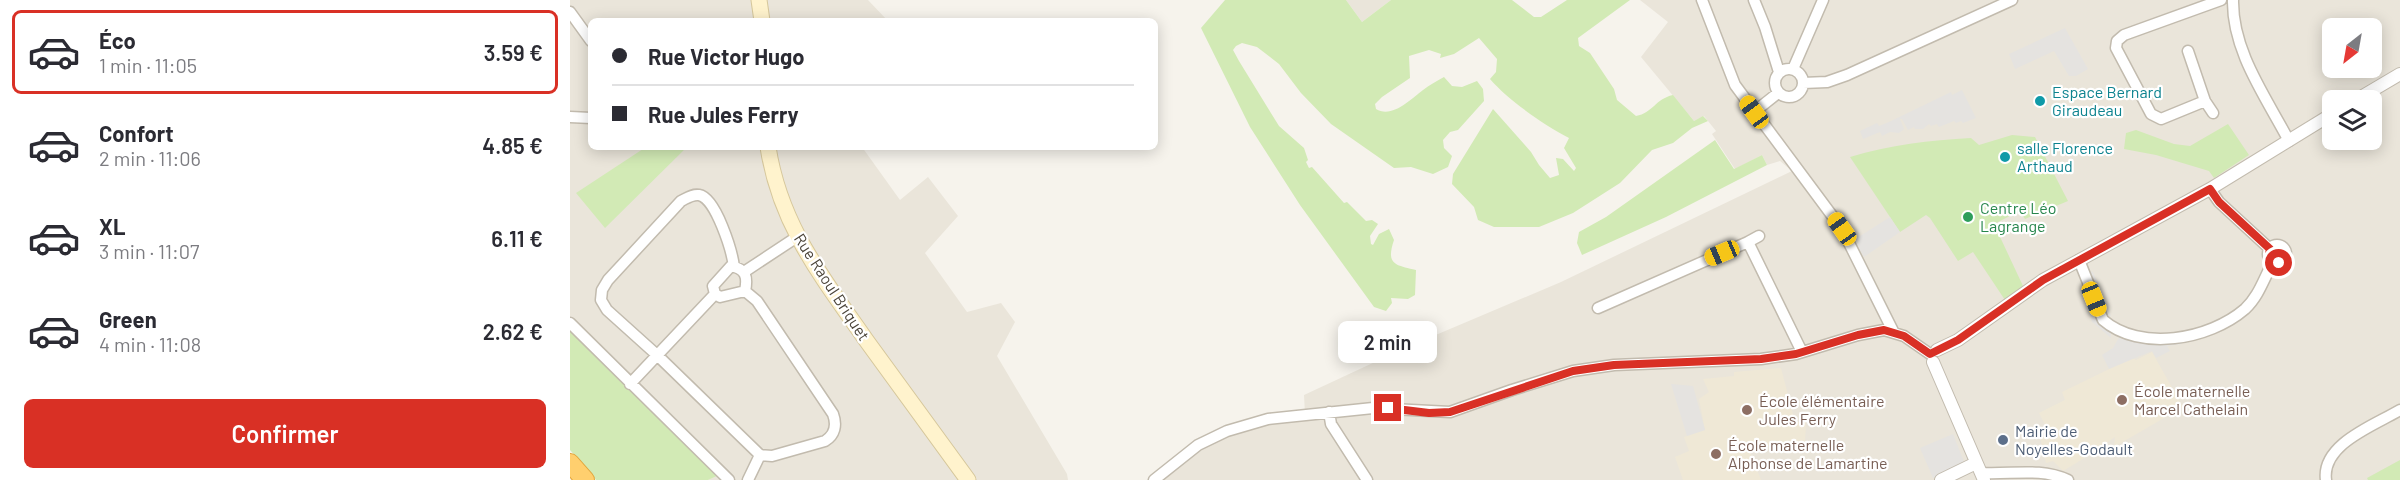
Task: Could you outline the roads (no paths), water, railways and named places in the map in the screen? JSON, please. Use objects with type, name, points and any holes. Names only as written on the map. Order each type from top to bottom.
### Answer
[{"type":"highway","points":[[570,463],[585,480]]},
{"type":"main road","points":[[759,0],[762,18]]},
{"type":"main road","name":"Rue Raoul Briquet","points":[[768,150],[772,174],[780,200],[797,237],[878,357],[968,480]]},
{"type":"street","points":[[1702,0],[1735,85],[1842,229],[1893,331]]},
{"type":"street","points":[[1754,0],[1779,72],[1774,85],[1778,93],[1786,97],[1794,97],[1801,91],[1803,83],[1800,74],[1792,69],[1779,72]]},
{"type":"street","points":[[1792,69],[1823,0]]},
{"type":"street","points":[[2205,101],[2162,119],[2151,114],[2116,48],[2117,41],[2124,35],[2221,0]]},
{"type":"street","points":[[2233,0],[2236,31],[2246,59],[2289,141]]},
{"type":"street","points":[[1803,83],[1827,82],[1847,75],[2004,2]]},
{"type":"street","points":[[570,12],[588,37]]},
{"type":"street","points":[[2188,51],[2205,101],[2213,113]]},
{"type":"street","points":[[2373,90],[2400,74]]},
{"type":"street","points":[[1754,112],[1778,93]]},
{"type":"street","points":[[570,117],[588,118]]},
{"type":"street","points":[[1936,357],[2043,280],[2210,189],[2322,120]]},
{"type":"street","points":[[2079,260],[2103,320],[2111,327],[2125,333],[2161,339],[2179,337],[2213,327],[2244,309],[2262,286],[2274,262],[2283,261],[2286,253],[2279,246],[2270,249],[2219,202],[2210,189]]},
{"type":"street","points":[[734,267],[733,256],[715,209],[700,195],[691,196],[681,201],[608,280],[602,290],[601,300],[607,310],[760,455],[772,456],[825,441],[830,438],[836,421],[757,301],[745,291]]},
{"type":"street","points":[[1598,308],[1759,236]]},
{"type":"street","points":[[744,272],[797,237]]},
{"type":"street","points":[[1748,242],[1802,352]]},
{"type":"street","points":[[730,266],[744,272],[747,282],[745,291],[720,297],[715,294],[713,286],[730,266]]},
{"type":"street","points":[[630,384],[715,294]]},
{"type":"street","points":[[570,323],[729,480]]},
{"type":"street","points":[[1154,480],[1198,446],[1227,431],[1268,419],[1388,408],[1429,413],[1450,412],[1573,371],[1614,365],[1761,359],[1802,352],[1873,332],[1893,331],[1936,357],[1940,376],[1980,472]]},
{"type":"street","points":[[2325,480],[2330,459],[2343,442],[2400,410]]},
{"type":"street","points":[[1329,412],[1331,424],[1367,480]]},
{"type":"street","points":[[748,480],[760,455]]},
{"type":"street","points":[[1941,480],[1980,472],[2031,471],[2056,475],[2068,480]]},
{"type":"place","name":"Espace Bernard Giraudeau","points":[[2040,101]]},
{"type":"place","name":"salle Florence Arthaud","points":[[2005,157]]},
{"type":"place","name":"Centre Léo Lagrange","points":[[1968,217]]},
{"type":"place","name":"École maternelle Marcel Cathelain","points":[[2122,400]]},
{"type":"place","name":"École élémentaire Jules Ferry","points":[[1747,410]]},
{"type":"place","name":"Mairie de Noyelles-Godault","points":[[2003,440]]},
{"type":"place","name":"École maternelle Alphonse de Lamartine","points":[[1716,454]]}]
